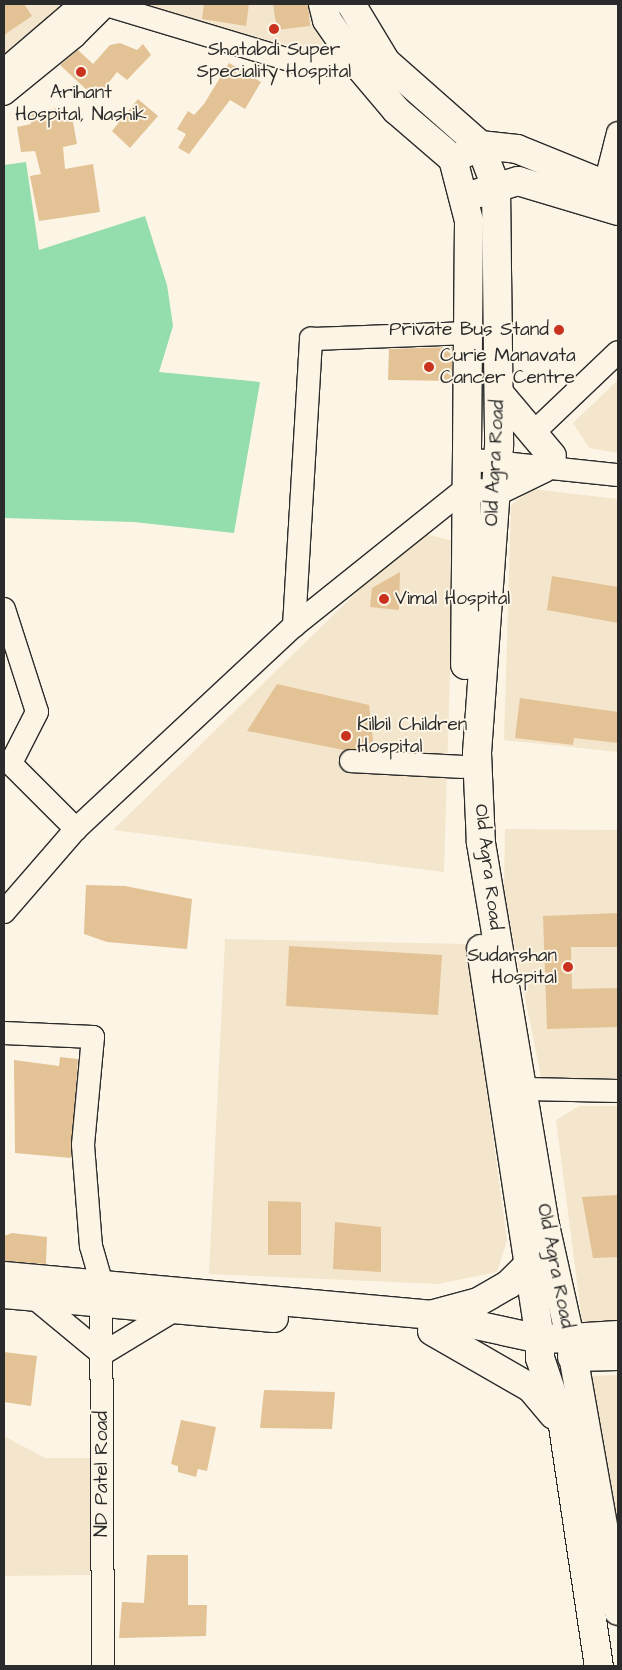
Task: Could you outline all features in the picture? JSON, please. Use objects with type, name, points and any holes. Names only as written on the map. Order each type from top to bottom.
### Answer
[{"type":"main road","points":[[323,4],[327,20],[358,65],[396,110],[453,159],[480,145]]},
{"type":"main road","points":[[351,4],[386,62],[480,145],[517,150],[610,198]]},
{"type":"main road","name":"Old Agra Road","points":[[480,145],[496,187],[499,393],[499,453],[477,753],[481,834],[526,1089],[545,1225],[571,1347],[618,1611]]},
{"type":"main road","name":"Old Agra Road","points":[[453,159],[467,210],[461,810],[526,1267],[540,1348],[563,1426],[599,1666]]},
{"type":"main road","points":[[467,210],[496,187],[518,182],[610,198]]},
{"type":"main road","points":[[495,492],[548,462],[532,433],[499,393]]},
{"type":"main road","points":[[4,1276],[101,1293],[173,1311],[431,1323],[478,1302],[509,1284],[526,1267]]},
{"type":"main road","points":[[4,1294],[32,1296],[101,1293],[431,1323],[540,1348],[571,1347],[618,1335]]},
{"type":"main road","points":[[431,1323],[531,1388],[563,1426]]},
{"type":"main road","points":[[571,1347],[618,1356]]},
{"type":"street","points":[[4,70],[81,4]]},
{"type":"street","points":[[4,94],[105,5],[306,65],[358,65],[386,62]]},
{"type":"street","points":[[610,198],[618,133]]},
{"type":"street","points":[[294,626],[311,339],[465,332]]},
{"type":"street","points":[[532,433],[618,352]]},
{"type":"street","points":[[465,452],[499,453],[611,474]]},
{"type":"street","points":[[4,912],[76,829],[294,626],[465,489],[495,492]]},
{"type":"street","points":[[4,609],[37,712],[12,761],[14,767],[76,829]]},
{"type":"street","points":[[352,761],[462,767]]},
{"type":"street","name":"ND Patel Road","points":[[4,1033],[93,1037],[83,1145],[90,1246],[101,1293],[103,1666]]},
{"type":"street","points":[[526,1089],[618,1091]]},
{"type":"street","points":[[32,1296],[102,1354],[173,1311]]},
{"type":"shaded area","points":[[4,4],[66,4],[4,55]]},
{"type":"shaded area","name":"Shatabdi Super Speciality Hospital","points":[[133,4],[314,4],[324,55]]},
{"type":"shaded area","points":[[618,380],[618,453],[589,448],[573,423]]},
{"type":"shaded area","points":[[533,489],[618,499],[618,752],[504,740],[511,505]]},
{"type":"shaded area","points":[[425,534],[454,541],[444,872],[113,830],[403,547]]},
{"type":"shaded area","points":[[505,829],[618,830],[618,1082],[542,1082],[504,893]]},
{"type":"shaded area","points":[[225,939],[467,944],[507,1240],[497,1272],[438,1284],[209,1274]]},
{"type":"shaded area","points":[[579,1106],[618,1106],[618,1326],[583,1329],[556,1120]]},
{"type":"shaded area","points":[[618,1375],[618,1551],[589,1376]]},
{"type":"shaded area","points":[[4,1436],[45,1458],[90,1458],[90,1575],[4,1576]]},
{"type":"green space","points":[[26,162],[39,250],[145,216],[167,285],[173,326],[159,372],[260,382],[234,533],[134,522],[4,518],[4,165]]},
{"type":"building","points":[[4,4],[24,4],[32,16],[4,35]]},
{"type":"building","points":[[204,4],[249,4],[246,26],[202,19]]},
{"type":"building","points":[[273,4],[308,4],[310,26],[277,30]]},
{"type":"building","points":[[120,43],[137,50],[143,44],[151,55],[127,80],[117,72],[102,91],[95,86],[89,92],[60,65],[78,50],[93,64],[110,45]]},
{"type":"building","points":[[229,63],[261,82],[245,109],[230,100],[189,154],[178,148],[186,134],[177,129],[188,111],[194,115],[204,104]]},
{"type":"building","points":[[138,99],[158,116],[130,148],[112,131]]},
{"type":"building","points":[[57,108],[58,119],[72,117],[77,144],[63,147],[65,169],[93,164],[100,212],[39,221],[30,176],[41,174],[35,151],[21,152],[17,127],[31,124],[29,114]]},
{"type":"building","points":[[452,347],[452,381],[388,380],[389,349]]},
{"type":"building","points":[[400,572],[399,610],[370,607],[372,588]]},
{"type":"building","points":[[552,576],[618,587],[618,623],[547,610]]},
{"type":"building","points":[[277,684],[369,705],[374,749],[344,750],[247,731]]},
{"type":"building","points":[[520,698],[618,712],[618,743],[574,738],[573,745],[515,738]]},
{"type":"building","points":[[86,885],[125,886],[192,899],[187,949],[107,942],[84,934]]},
{"type":"building","points":[[618,913],[618,947],[571,947],[572,989],[618,988],[618,1027],[547,1029],[543,916]]},
{"type":"building","points":[[289,946],[442,955],[438,1015],[286,1006]]},
{"type":"building","points":[[60,1057],[78,1059],[71,1158],[15,1153],[14,1060],[59,1066]]},
{"type":"building","points":[[617,1195],[618,1257],[593,1258],[582,1197]]},
{"type":"building","points":[[268,1201],[301,1202],[301,1255],[268,1255]]},
{"type":"building","points":[[335,1222],[381,1227],[381,1272],[333,1269]]},
{"type":"building","points":[[12,1233],[47,1237],[46,1264],[4,1261],[4,1236]]},
{"type":"building","points":[[4,1352],[37,1356],[31,1406],[4,1402]]},
{"type":"building","points":[[264,1390],[335,1392],[332,1429],[260,1428]]},
{"type":"building","points":[[181,1420],[216,1427],[207,1471],[198,1469],[196,1477],[178,1472],[178,1466],[171,1464]]},
{"type":"building","points":[[147,1555],[188,1555],[188,1605],[207,1605],[206,1636],[119,1638],[122,1602],[144,1603]]},
{"type":"place","name":"Shatabdi Super Speciality Hospital","points":[[274,29]]},
{"type":"place","name":"Arihant Hospital, Nashik","points":[[81,72]]},
{"type":"place","name":"Private Bus Stand","points":[[559,330]]},
{"type":"place","name":"Curie Manavata Cancer Centre","points":[[429,367]]},
{"type":"place","name":"Vimal Hospital","points":[[384,599]]},
{"type":"place","name":"Kilbil Children Hospital","points":[[346,736]]},
{"type":"place","name":"Sudarshan Hospital","points":[[568,967]]}]
